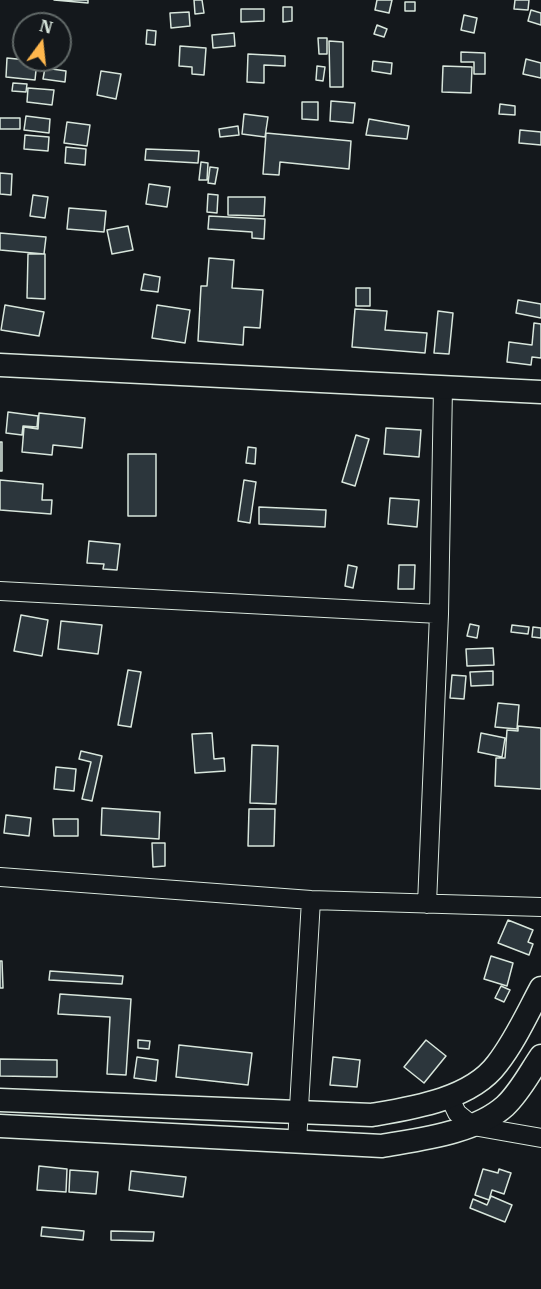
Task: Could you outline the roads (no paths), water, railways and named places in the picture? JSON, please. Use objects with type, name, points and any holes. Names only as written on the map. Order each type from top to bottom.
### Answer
[{"type":"main road","points":[[0,365],[541,392]]},
{"type":"main road","points":[[541,988],[513,1041],[496,1066],[470,1088],[423,1106],[372,1116],[3,1100],[3,1127],[382,1146],[473,1126],[505,1106],[541,1056]]},
{"type":"street","points":[[427,904],[439,614],[443,387]]},
{"type":"street","points":[[0,591],[439,614]]},
{"type":"street","points":[[0,877],[311,900],[541,907]]},
{"type":"street","points":[[297,1142],[311,900]]},
{"type":"street","points":[[449,1096],[457,1113],[473,1126],[541,1138]]}]
